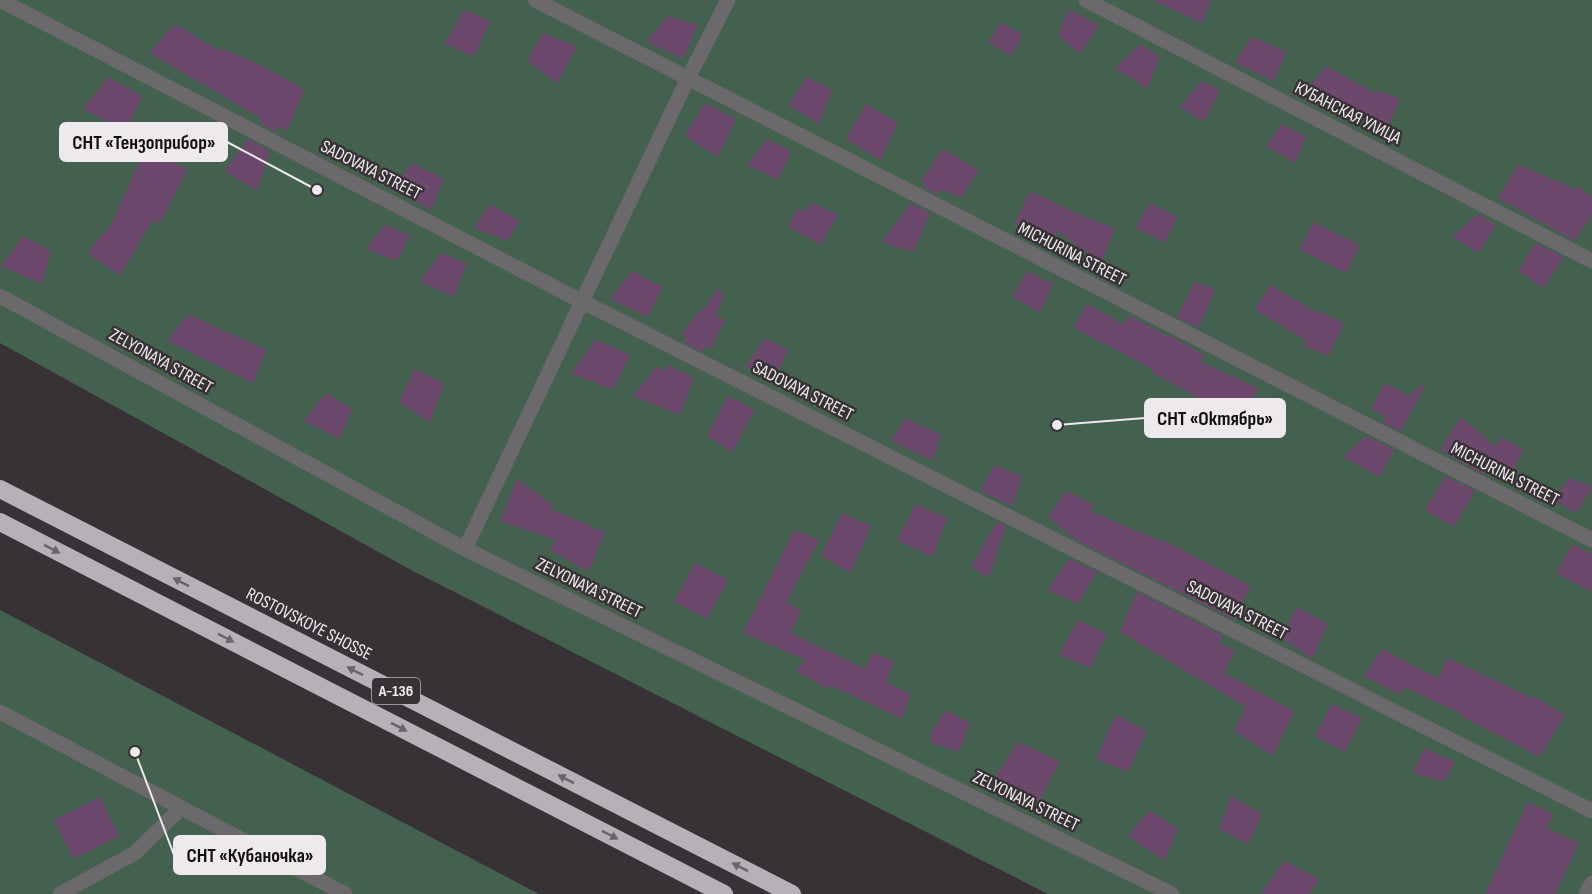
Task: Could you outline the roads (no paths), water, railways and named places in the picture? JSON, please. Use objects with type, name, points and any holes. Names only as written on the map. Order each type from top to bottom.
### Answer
[{"type":"highway","name":"ROSTOVSKOYE SHOSSE","points":[[0,489],[792,894]]},
{"type":"highway","name":"А-136","points":[[0,522],[724,894]]},
{"type":"street","name":"SADOVAYA STREET","points":[[0,0],[581,301],[1592,811]]},
{"type":"street","name":"MICHURINA STREET","points":[[535,0],[687,80],[1592,540]]},
{"type":"street","points":[[465,549],[581,301],[728,0]]},
{"type":"street","name":"КУБАНСКАЯ УЛИЦА","points":[[1086,0],[1592,261]]},
{"type":"street","name":"ZELYONAYA STREET","points":[[0,296],[465,549],[1172,894]]},
{"type":"street","points":[[0,712],[345,894]]},
{"type":"street","points":[[60,894],[135,853],[181,808]]},
{"type":"street","points":[[1586,894],[1592,883]]},
{"type":"place","name":"СНТ «Тензоприбор»","points":[[317,190]]},
{"type":"place","name":"СНТ «Октябрь»","points":[[1057,425]]},
{"type":"place","name":"СНТ «Кубаночка»","points":[[135,752]]}]
